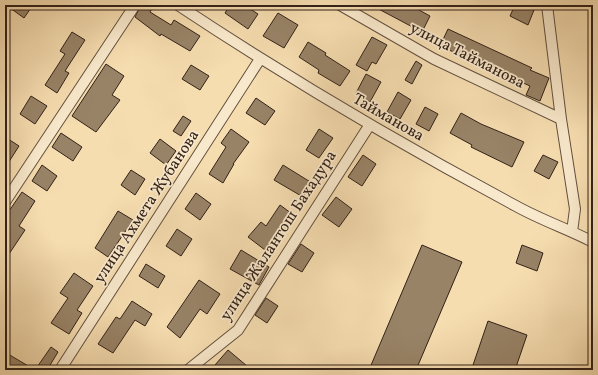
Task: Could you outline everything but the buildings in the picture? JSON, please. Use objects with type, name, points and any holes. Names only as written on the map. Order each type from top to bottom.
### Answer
[{"type":"street","points":[[5,202],[135,5]]},
{"type":"street","name":"Тайманова","points":[[178,5],[260,59],[369,126],[518,208],[593,242]]},
{"type":"street","name":"улица Тайманова","points":[[340,5],[434,59],[561,118]]},
{"type":"street","points":[[547,5],[561,118],[575,209],[572,232]]},
{"type":"street","name":"улица Ахмета Жубанова","points":[[60,370],[260,59]]},
{"type":"street","name":"улица Жалантош Бахадура","points":[[188,370],[238,330],[369,126]]}]
